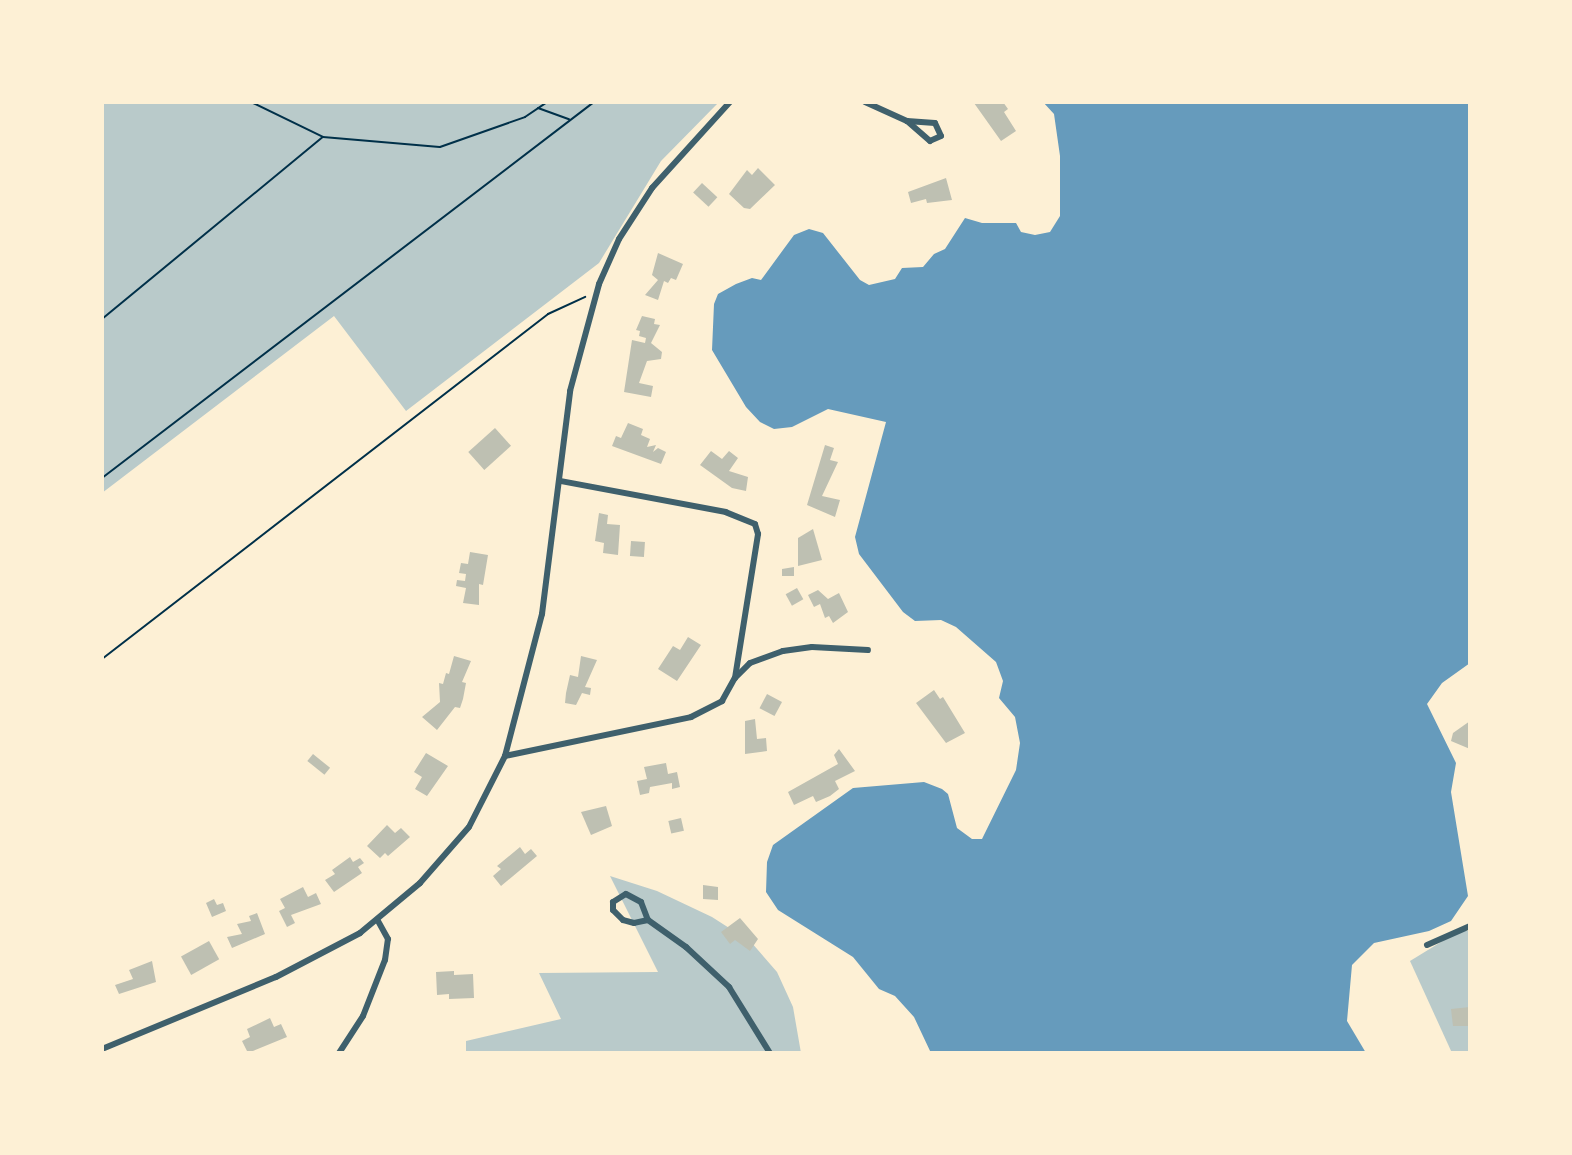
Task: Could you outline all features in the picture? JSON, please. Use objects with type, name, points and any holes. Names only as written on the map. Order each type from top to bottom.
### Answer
[{"type":"street","points":[[102,1049],[276,977],[378,921],[451,850],[487,796],[506,756],[542,614],[570,391],[596,292],[635,212],[664,173],[730,102]]},
{"type":"street","points":[[865,102],[907,122],[930,141],[940,136],[940,127],[935,123],[907,122]]},
{"type":"street","points":[[560,481],[726,512],[755,524],[758,534],[735,678]]},
{"type":"street","points":[[506,756],[691,717],[722,701],[735,678],[750,663],[783,651],[812,647],[868,650]]},
{"type":"street","points":[[648,920],[634,923],[623,920],[614,910],[613,902],[620,895],[635,897],[648,920],[686,946],[729,987],[770,1053]]},
{"type":"street","points":[[339,1053],[363,1016],[385,960],[388,939],[378,921]]},
{"type":"street","points":[[1426,945],[1470,926]]},
{"type":"path","points":[[252,102],[323,137],[440,147],[525,117],[547,102]]},
{"type":"path","points":[[102,478],[594,102]]},
{"type":"path","points":[[538,108],[569,119]]},
{"type":"path","points":[[102,319],[323,137]]},
{"type":"path","points":[[102,659],[548,314],[596,292]]},
{"type":"shaded area","points":[[102,102],[719,102],[661,161],[599,263],[406,411],[334,316],[102,493]]},
{"type":"shaded area","points":[[610,876],[657,891],[712,917],[751,942],[777,972],[793,1007],[801,1053],[466,1053],[466,1041],[561,1019],[539,973],[658,972]]},
{"type":"shaded area","points":[[1459,931],[1470,931],[1470,1053],[1452,1053],[1410,961]]},
{"type":"water","points":[[1043,102],[1470,102],[1470,663],[1442,683],[1427,704],[1456,763],[1451,792],[1468,896],[1451,921],[1429,931],[1374,943],[1352,965],[1347,1021],[1366,1053],[931,1053],[914,1017],[895,996],[879,989],[853,957],[778,910],[766,892],[767,862],[773,845],[853,788],[924,782],[942,789],[948,794],[957,828],[972,839],[982,839],[1016,770],[1020,743],[1015,717],[999,698],[1003,681],[996,662],[956,627],[941,620],[915,621],[903,612],[859,554],[855,537],[886,422],[828,409],[792,427],[774,429],[760,422],[746,407],[712,350],[714,304],[718,294],[736,284],[752,278],[761,280],[794,235],[809,229],[823,233],[860,280],[869,285],[895,279],[902,268],[923,267],[934,254],[945,249],[965,218],[982,223],[1016,223],[1021,232],[1035,235],[1050,232],[1060,216],[1060,156],[1054,114]]},
{"type":"building","points":[[1003,102],[1008,109],[1004,112],[1016,131],[1001,141],[974,103]]},
{"type":"building","points":[[758,168],[775,185],[750,209],[744,208],[729,194],[747,170],[752,175]]},
{"type":"building","points":[[946,178],[952,200],[927,203],[926,199],[911,203],[908,192]]},
{"type":"building","points":[[702,183],[717,197],[708,207],[693,193]]},
{"type":"building","points":[[658,253],[683,264],[676,280],[671,278],[668,283],[664,281],[658,300],[645,295],[658,280],[652,275]]},
{"type":"building","points":[[642,316],[655,319],[654,324],[660,325],[651,343],[662,352],[661,359],[647,361],[639,383],[653,386],[651,397],[624,392],[632,340],[645,343],[646,338],[639,336],[640,331],[636,330]]},
{"type":"building","points":[[628,423],[643,429],[641,435],[650,439],[647,447],[656,445],[653,452],[658,448],[666,452],[661,464],[612,446],[616,436],[621,438]]},
{"type":"building","points":[[495,428],[511,446],[484,470],[468,452]]},
{"type":"building","points":[[825,445],[834,448],[830,460],[838,462],[822,496],[840,500],[835,517],[807,505]]},
{"type":"building","points":[[711,451],[722,459],[729,451],[738,458],[729,471],[748,477],[746,491],[732,488],[700,465]]},
{"type":"building","points":[[599,513],[608,515],[607,524],[620,525],[618,555],[603,553],[604,543],[595,541]]},
{"type":"building","points":[[813,529],[822,560],[798,566],[798,538]]},
{"type":"building","points":[[631,541],[645,542],[644,557],[630,556]]},
{"type":"building","points":[[470,552],[488,555],[483,585],[479,584],[479,605],[463,603],[466,588],[456,586],[457,580],[465,581],[466,574],[459,573],[461,563],[468,564]]},
{"type":"building","points":[[794,567],[794,576],[782,576],[782,569]]},
{"type":"building","points":[[797,588],[803,599],[792,606],[786,594]]},
{"type":"building","points":[[818,590],[828,599],[839,593],[848,612],[833,623],[829,616],[825,618],[820,604],[814,607],[808,595]]},
{"type":"building","points":[[688,637],[701,645],[677,681],[658,669],[673,646],[680,650]]},
{"type":"building","points":[[454,656],[471,661],[462,682],[466,683],[463,699],[460,708],[455,707],[437,730],[422,717],[440,702],[439,683],[443,684],[446,673],[449,674]]},
{"type":"building","points":[[581,656],[597,660],[585,687],[591,688],[590,695],[582,693],[576,705],[565,703],[570,675],[578,677]]},
{"type":"building","points":[[934,690],[940,699],[943,697],[965,733],[946,743],[916,703]]},
{"type":"building","points":[[767,694],[782,702],[774,716],[759,708]]},
{"type":"building","points":[[755,719],[757,739],[766,738],[767,751],[745,754],[745,721]]},
{"type":"building","points":[[1470,721],[1470,749],[1451,741],[1453,733]]},
{"type":"building","points":[[839,749],[855,771],[835,781],[839,789],[830,796],[816,802],[813,796],[794,805],[788,792],[838,764],[834,755]]},
{"type":"building","points":[[426,753],[448,766],[427,796],[415,789],[422,777],[414,772]]},
{"type":"building","points":[[313,754],[330,768],[324,775],[307,761]]},
{"type":"building","points":[[666,763],[668,774],[677,772],[680,787],[672,789],[672,783],[650,787],[649,793],[640,795],[637,781],[647,779],[644,767]]},
{"type":"building","points":[[606,806],[612,826],[591,835],[581,812]]},
{"type":"building","points":[[681,818],[684,831],[671,834],[668,821]]},
{"type":"building","points":[[387,825],[395,833],[401,828],[410,837],[388,856],[385,853],[380,858],[367,846]]},
{"type":"building","points":[[520,847],[525,854],[531,849],[537,856],[501,886],[493,876],[501,869],[497,866]]},
{"type":"building","points":[[350,857],[353,862],[360,858],[364,863],[358,867],[362,873],[334,892],[325,880],[335,874],[332,870]]},
{"type":"building","points":[[703,885],[718,887],[718,900],[703,899]]},
{"type":"building","points":[[303,887],[308,897],[316,893],[321,904],[291,915],[295,923],[287,927],[279,911],[285,908],[280,899]]},
{"type":"building","points":[[214,899],[217,905],[223,903],[226,911],[212,917],[206,903]]},
{"type":"building","points":[[257,913],[265,934],[232,948],[227,937],[242,934],[237,924],[251,921],[249,916]]},
{"type":"building","points":[[740,918],[758,939],[750,951],[735,940],[730,944],[721,932]]},
{"type":"building","points":[[209,941],[219,959],[191,975],[181,957]]},
{"type":"building","points":[[152,961],[156,982],[119,994],[115,985],[133,979],[129,970]]},
{"type":"building","points":[[454,971],[454,975],[473,974],[474,998],[449,999],[449,994],[437,995],[436,972]]},
{"type":"building","points":[[1470,1007],[1470,1026],[1453,1026],[1451,1009]]},
{"type":"building","points":[[270,1018],[274,1027],[281,1024],[287,1037],[248,1053],[242,1041],[250,1037],[247,1029]]}]
